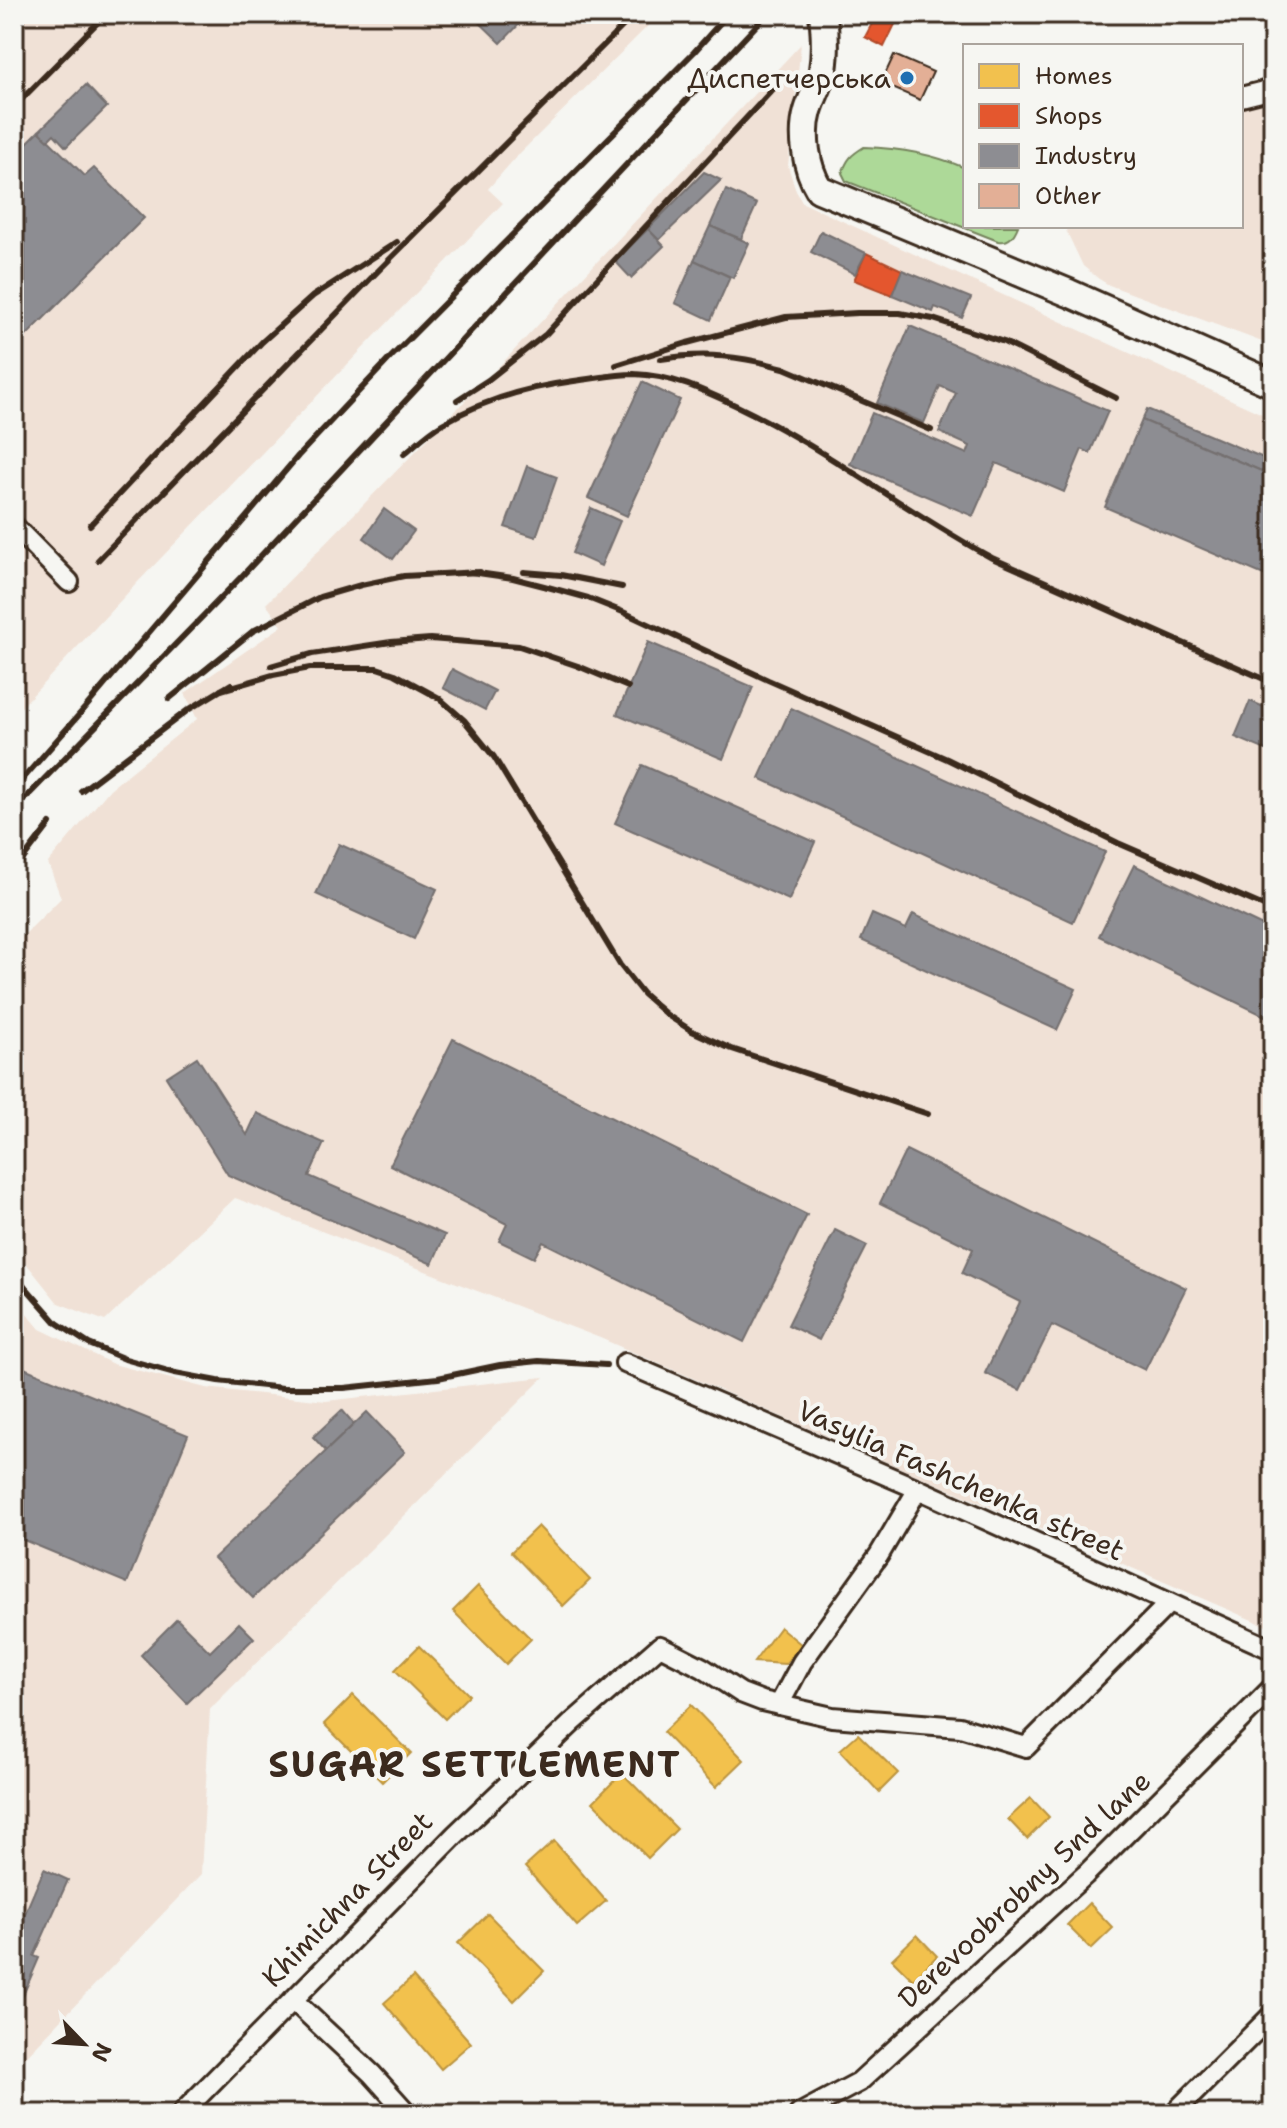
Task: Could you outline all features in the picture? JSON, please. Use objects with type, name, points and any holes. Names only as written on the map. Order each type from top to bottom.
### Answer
[{"type":"main road","points":[[824,22],[823,70],[807,114],[806,138],[812,177],[819,189],[1069,293],[1273,384]]},
{"type":"street","points":[[1243,96],[1273,89]]},
{"type":"street","points":[[14,526],[69,582]]},
{"type":"street","name":"Vasylia Fashchenka street","points":[[625,1363],[918,1489],[1273,1650]]},
{"type":"street","points":[[779,1705],[802,1662],[879,1555],[918,1489]]},
{"type":"street","name":"Khimichna Street","points":[[181,2114],[455,1835],[573,1722],[660,1646],[703,1668],[741,1693],[779,1705],[832,1717],[960,1727],[1026,1747],[1169,1603]]},
{"type":"street","name":"Derevoobrobny 5nd lane","points":[[799,2114],[859,2082],[1085,1875],[1273,1687]]},
{"type":"street","points":[[293,2000],[372,2074],[408,2114]]},
{"type":"street","points":[[1173,2114],[1273,2014]]},
{"type":"shaded area","points":[[14,14],[660,14],[516,157],[488,189],[503,203],[14,715]]},
{"type":"shaded area","points":[[801,44],[788,166],[803,203],[1273,419],[1273,1629],[600,1338],[235,1198],[105,1321],[58,1303],[14,1248],[14,945],[61,898],[48,863],[110,789],[197,719],[185,693],[282,626],[266,604],[508,357]]},
{"type":"shaded area","points":[[1273,96],[1273,346],[1109,285],[1083,266],[1065,228],[1243,228],[1243,104]]},
{"type":"shaded area","points":[[14,1298],[40,1329],[113,1364],[206,1388],[326,1401],[544,1377],[210,1709],[201,1874],[14,2069]]},
{"type":"green space","points":[[864,147],[890,149],[941,159],[963,167],[963,227],[846,181],[842,173],[853,155]]},
{"type":"green space","points":[[965,228],[1017,228],[1008,240],[998,241]]},
{"type":"building: Homes","points":[[538,1526],[590,1580],[563,1606],[511,1552]]},
{"type":"building: Homes","points":[[478,1586],[531,1639],[506,1664],[453,1611]]},
{"type":"building: Homes","points":[[780,1627],[802,1645],[785,1664],[754,1662]]},
{"type":"building: Homes","points":[[419,1646],[469,1695],[445,1719],[395,1670]]},
{"type":"building: Homes","points":[[353,1695],[411,1753],[382,1782],[324,1724]]},
{"type":"building: Homes","points":[[691,1705],[744,1760],[716,1787],[663,1732]]},
{"type":"building: Homes","points":[[858,1734],[898,1773],[879,1792],[840,1750]]},
{"type":"building: Homes","points":[[622,1773],[677,1829],[648,1858],[593,1802]]},
{"type":"building: Homes","points":[[1031,1798],[1049,1817],[1027,1839],[1008,1819]]},
{"type":"building: Homes","points":[[554,1841],[606,1901],[577,1926],[525,1867]]},
{"type":"building: Homes","points":[[1089,1903],[1113,1928],[1091,1949],[1067,1925]]},
{"type":"building: Homes","points":[[488,1914],[544,1971],[514,2001],[458,1943]]},
{"type":"building: Homes","points":[[917,1935],[937,1956],[913,1980],[892,1959]]},
{"type":"building: Homes","points":[[413,1977],[471,2043],[441,2069],[384,2003]]},
{"type":"building: Shops","points":[[877,14],[900,14],[884,47],[865,37]]},
{"type":"building: Shops","points":[[866,253],[902,270],[892,295],[854,280]]},
{"type":"building: Industry","points":[[471,14],[529,14],[501,43]]},
{"type":"building: Industry","points":[[86,85],[107,107],[66,147],[54,134],[48,140],[39,131]]},
{"type":"building: Industry","points":[[39,131],[85,176],[94,168],[144,218],[14,348],[14,156]]},
{"type":"building: Industry","points":[[704,172],[721,180],[659,240],[648,229]]},
{"type":"building: Industry","points":[[726,190],[757,204],[741,239],[710,226]]},
{"type":"building: Industry","points":[[710,226],[749,243],[733,278],[694,260]]},
{"type":"building: Industry","points":[[648,229],[664,246],[631,278],[615,261]]},
{"type":"building: Industry","points":[[821,231],[866,253],[855,274],[811,252]]},
{"type":"building: Industry","points":[[694,260],[730,277],[711,320],[675,303]]},
{"type":"building: Industry","points":[[902,270],[971,298],[962,318],[935,307],[933,312],[892,295]]},
{"type":"building: Industry","points":[[910,326],[1108,411],[1090,453],[1082,449],[1064,492],[996,463],[973,516],[850,464],[872,413],[967,454],[970,446],[939,432],[956,393],[940,386],[924,423],[877,403]]},
{"type":"building: Industry","points":[[642,382],[680,400],[627,516],[588,498]]},
{"type":"building: Industry","points":[[1147,409],[1273,462],[1273,476],[1142,420]]},
{"type":"building: Industry","points":[[1142,420],[1273,476],[1273,579],[1105,507]]},
{"type":"building: Industry","points":[[527,466],[557,477],[536,537],[505,527]]},
{"type":"building: Industry","points":[[591,508],[620,521],[601,566],[572,553]]},
{"type":"building: Industry","points":[[384,509],[414,531],[393,559],[364,538]]},
{"type":"building: Industry","points":[[648,642],[753,687],[723,759],[617,714]]},
{"type":"building: Industry","points":[[452,669],[495,691],[485,710],[443,688]]},
{"type":"building: Industry","points":[[1250,701],[1273,711],[1273,753],[1235,737]]},
{"type":"building: Industry","points":[[791,708],[1105,852],[1073,922],[759,778]]},
{"type":"building: Industry","points":[[642,765],[815,842],[789,900],[615,823]]},
{"type":"building: Industry","points":[[339,844],[437,889],[414,939],[316,894]]},
{"type":"building: Industry","points":[[1134,865],[1273,931],[1273,1020],[1099,936]]},
{"type":"building: Industry","points":[[872,914],[906,929],[913,914],[1076,989],[1057,1030],[861,940]]},
{"type":"building: Industry","points":[[453,1039],[807,1215],[744,1342],[543,1242],[534,1258],[499,1241],[507,1224],[390,1165]]},
{"type":"building: Industry","points":[[197,1057],[247,1135],[257,1113],[324,1143],[309,1176],[445,1235],[432,1264],[228,1175],[166,1077]]},
{"type":"building: Industry","points":[[906,1150],[1186,1288],[1145,1370],[1052,1325],[1020,1390],[985,1373],[1020,1302],[962,1273],[973,1249],[880,1203]]},
{"type":"building: Industry","points":[[835,1230],[867,1246],[819,1340],[788,1325]]},
{"type":"building: Industry","points":[[14,1364],[188,1435],[127,1583],[14,1536]]},
{"type":"building: Industry","points":[[342,1410],[354,1424],[326,1451],[313,1437]]},
{"type":"building: Industry","points":[[367,1412],[405,1452],[253,1598],[214,1558]]},
{"type":"building: Industry","points":[[177,1619],[210,1652],[239,1623],[254,1638],[187,1703],[141,1655]]},
{"type":"building: Industry","points":[[44,1869],[68,1880],[34,1956],[39,1958],[14,2016],[14,1939]]},
{"type":"building: Other","name":"Диспетчерська","points":[[894,55],[933,72],[920,100],[881,83]]},
{"type":"railway","points":[[14,40],[25,14]]},
{"type":"railway","points":[[14,107],[106,14]]},
{"type":"railway","points":[[98,560],[379,270],[635,14]]},
{"type":"railway","points":[[14,789],[298,456],[728,14]]},
{"type":"railway","points":[[14,810],[240,578],[767,14]]},
{"type":"railway","points":[[457,400],[488,380],[546,334],[775,87]]},
{"type":"railway","points":[[90,525],[262,342],[313,296],[397,242]]},
{"type":"railway","points":[[616,365],[786,317],[900,313],[933,319],[1004,342],[1116,398]]},
{"type":"railway","points":[[661,359],[723,356],[784,368],[931,430]]},
{"type":"railway","points":[[404,454],[457,416],[523,391],[626,374],[674,381],[713,395],[770,423],[992,558],[1273,683]]},
{"type":"railway","points":[[471,572],[544,586],[623,612],[947,759],[1118,843],[1273,910]]},
{"type":"railway","points":[[169,699],[253,631],[320,597],[404,576],[480,572]]},
{"type":"railway","points":[[524,572],[561,575],[622,587]]},
{"type":"railway","points":[[271,666],[312,654],[430,639],[519,646],[628,687]]},
{"type":"railway","points":[[221,690],[310,668],[377,668],[395,674],[439,698],[464,720],[494,757],[620,965],[643,994],[667,1015],[729,1048],[928,1114]]},
{"type":"railway","points":[[81,791],[188,710],[231,684]]},
{"type":"railway","points":[[14,871],[50,824]]},
{"type":"railway","points":[[14,1274],[57,1323],[89,1344],[125,1359],[218,1381],[283,1388],[344,1388],[438,1378],[500,1365],[539,1361],[606,1365]]},
{"type":"place","name":"Диспетчерська","points":[[907,78]]},
{"type":"district","name":"SUGAR SETTLEMENT","points":[[475,1764]]}]
